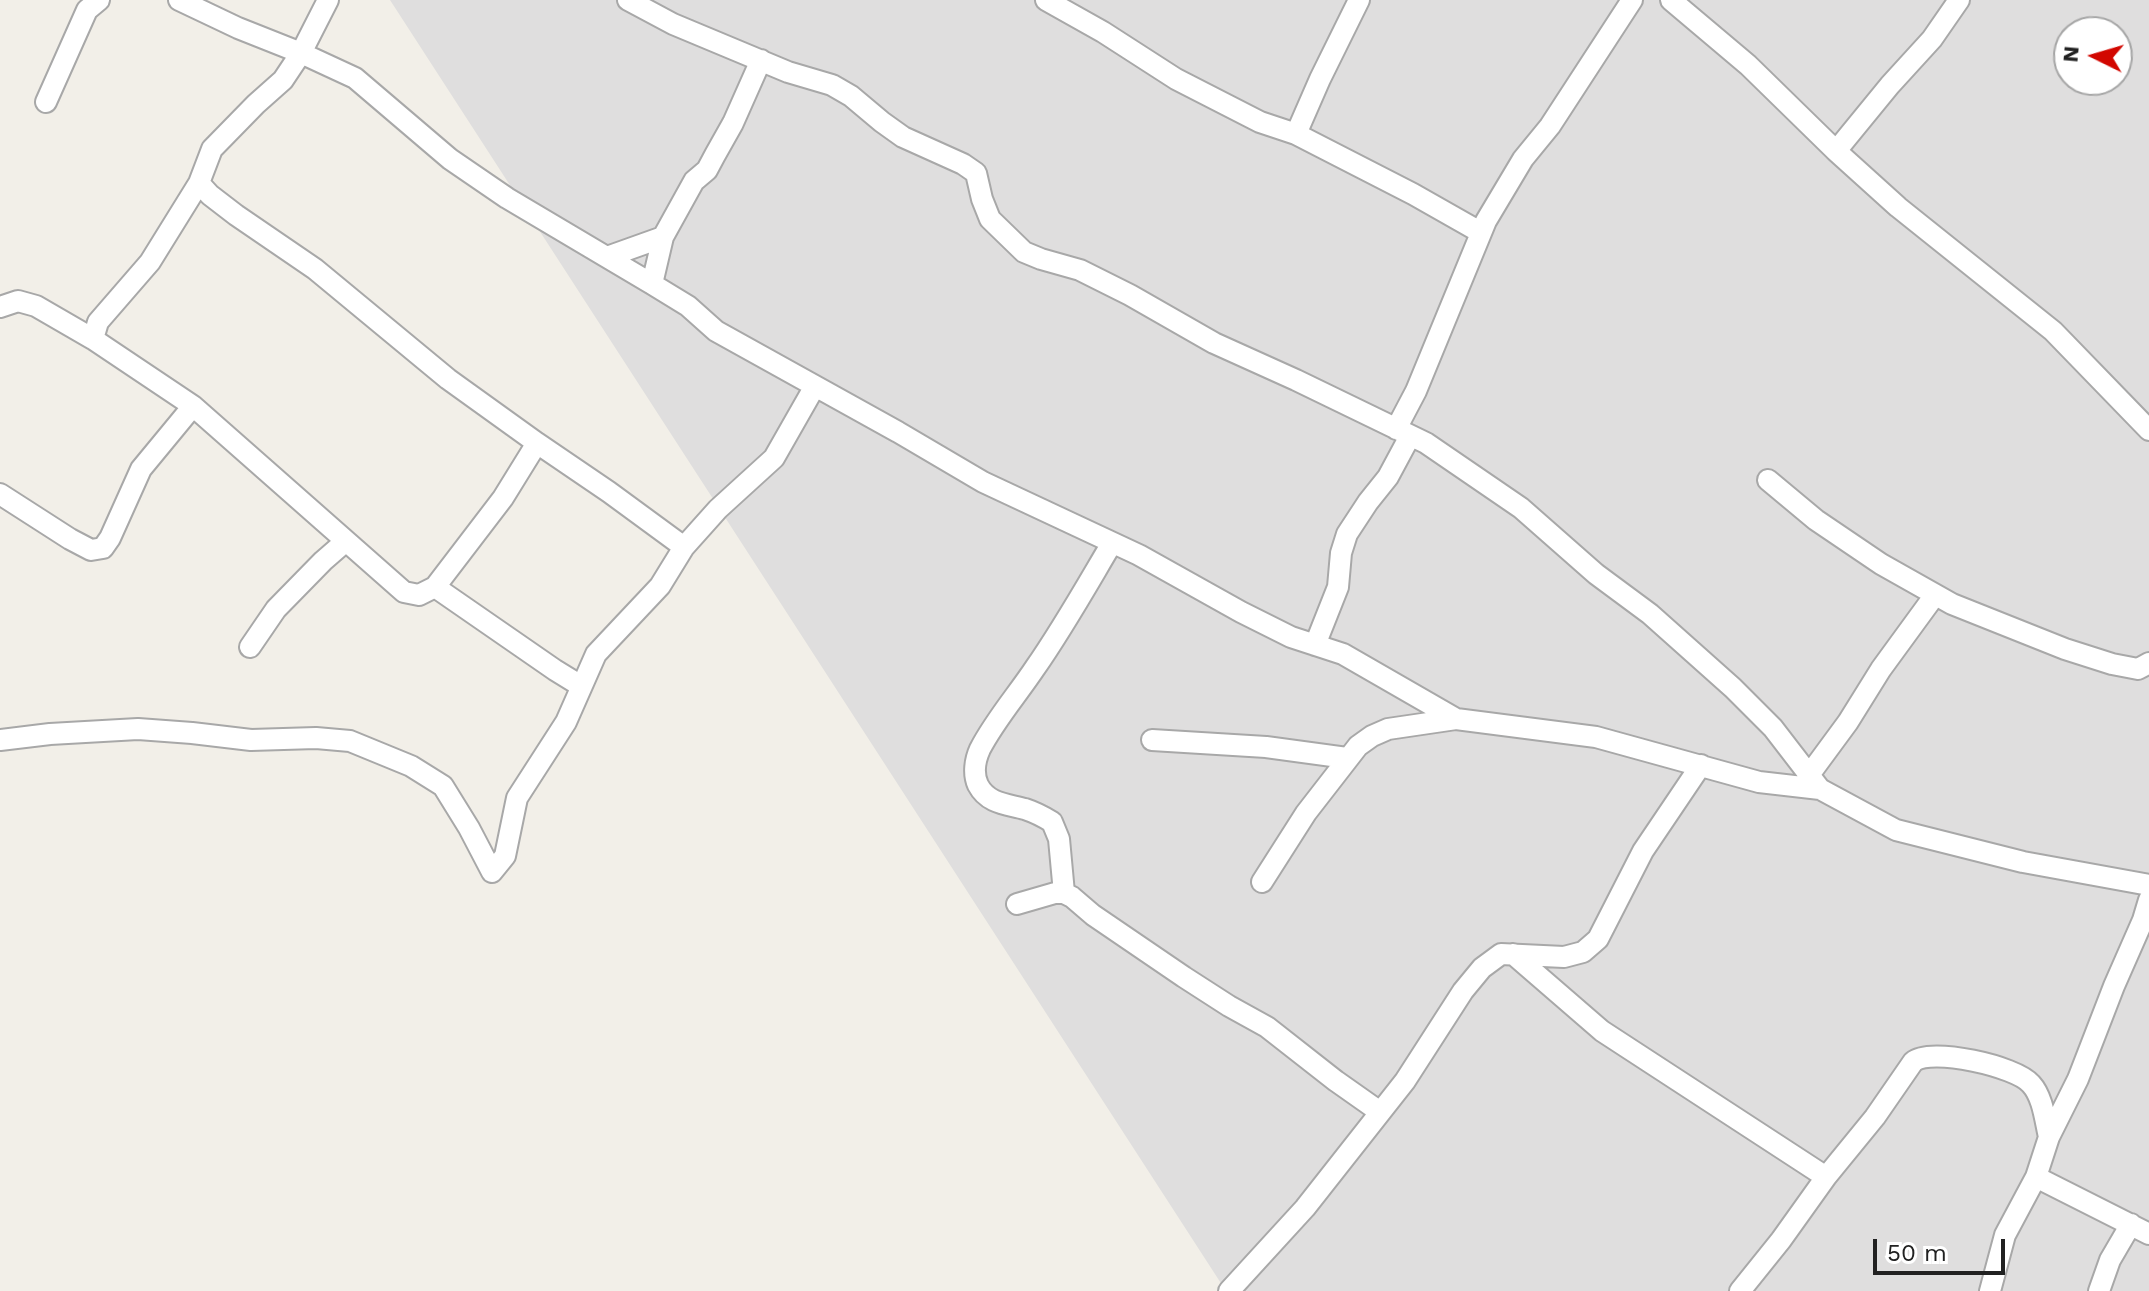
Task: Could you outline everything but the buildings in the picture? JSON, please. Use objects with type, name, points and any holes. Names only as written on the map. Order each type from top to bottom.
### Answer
[{"type":"street","points":[[46,102],[87,10],[99,0]]},
{"type":"street","points":[[179,0],[355,78],[450,159],[507,198],[688,306],[716,331],[983,482],[1139,555],[1291,637],[1343,654],[1456,719]]},
{"type":"street","points":[[93,339],[98,322],[150,262],[199,183],[212,149],[283,80],[301,53],[328,0]]},
{"type":"street","points":[[628,0],[673,24],[788,72],[832,85],[903,137],[963,164],[976,173],[990,219],[1024,252],[1080,270],[1214,343],[1426,443],[1521,508],[1596,574],[1650,614],[1773,728],[1815,782],[1896,830],[2023,862],[2149,885]]},
{"type":"street","points":[[1046,0],[1176,79],[1260,122],[1296,134],[1480,232]]},
{"type":"street","points":[[1296,134],[1359,0]]},
{"type":"street","points":[[1315,645],[1338,587],[1341,553],[1347,534],[1388,477],[1416,391],[1480,232],[1523,159],[1550,126],[1632,0]]},
{"type":"street","points":[[1671,0],[1748,65],[1898,207],[2053,331],[2149,430]]},
{"type":"street","points":[[1836,151],[1932,39],[1959,0]]},
{"type":"street","points":[[652,284],[663,237],[694,181],[707,170],[733,123],[761,60]]},
{"type":"street","points":[[199,183],[236,215],[315,269],[448,379],[684,547]]},
{"type":"street","points":[[607,257],[663,237]]},
{"type":"street","points":[[0,307],[18,301],[36,306],[93,339],[193,406],[404,592],[419,595],[435,587],[503,498],[537,443]]},
{"type":"street","points":[[0,740],[138,729],[251,740],[316,738],[350,741],[411,766],[443,786],[492,872],[505,856],[517,798],[566,722],[596,654],[660,586],[684,547],[718,509],[774,458],[815,386]]},
{"type":"street","points":[[0,494],[70,539],[91,550],[103,548],[141,469],[193,406]]},
{"type":"street","points":[[1768,480],[1816,520],[1881,564],[1980,617],[2100,660],[2138,669],[2149,663]]},
{"type":"street","points":[[250,647],[276,609],[346,541]]},
{"type":"street","points":[[1064,893],[1059,839],[1052,822],[1028,810],[998,804],[987,796],[975,774],[976,761],[1018,690],[1055,639],[1112,543]]},
{"type":"street","points":[[435,587],[581,686]]},
{"type":"street","points":[[1815,782],[1881,669],[1935,595]]},
{"type":"street","points":[[1262,882],[1291,835],[1347,758],[1372,736],[1388,729],[1456,719],[1596,737],[1759,782],[1815,782]]},
{"type":"street","points":[[1152,740],[1266,747],[1347,758]]},
{"type":"street","points":[[1229,1291],[1305,1208],[1405,1081],[1463,991],[1482,968],[1501,954],[1564,957],[1583,952],[1598,939],[1643,851],[1701,765]]},
{"type":"street","points":[[1017,904],[1064,893],[1184,977],[1267,1027],[1380,1112]]},
{"type":"street","points":[[1990,1291],[2005,1235],[2036,1177],[2049,1137],[2078,1079],[2149,900]]},
{"type":"street","points":[[1513,954],[1602,1031],[1826,1177]]},
{"type":"street","points":[[1740,1291],[1919,1057],[1982,1062],[2012,1072],[2030,1083],[2040,1101],[2049,1137]]},
{"type":"street","points":[[2036,1177],[2140,1229],[2110,1260],[2099,1291]]},
{"type":"shaded area","points":[[390,0],[2149,0],[2149,1291],[1226,1291]]}]
